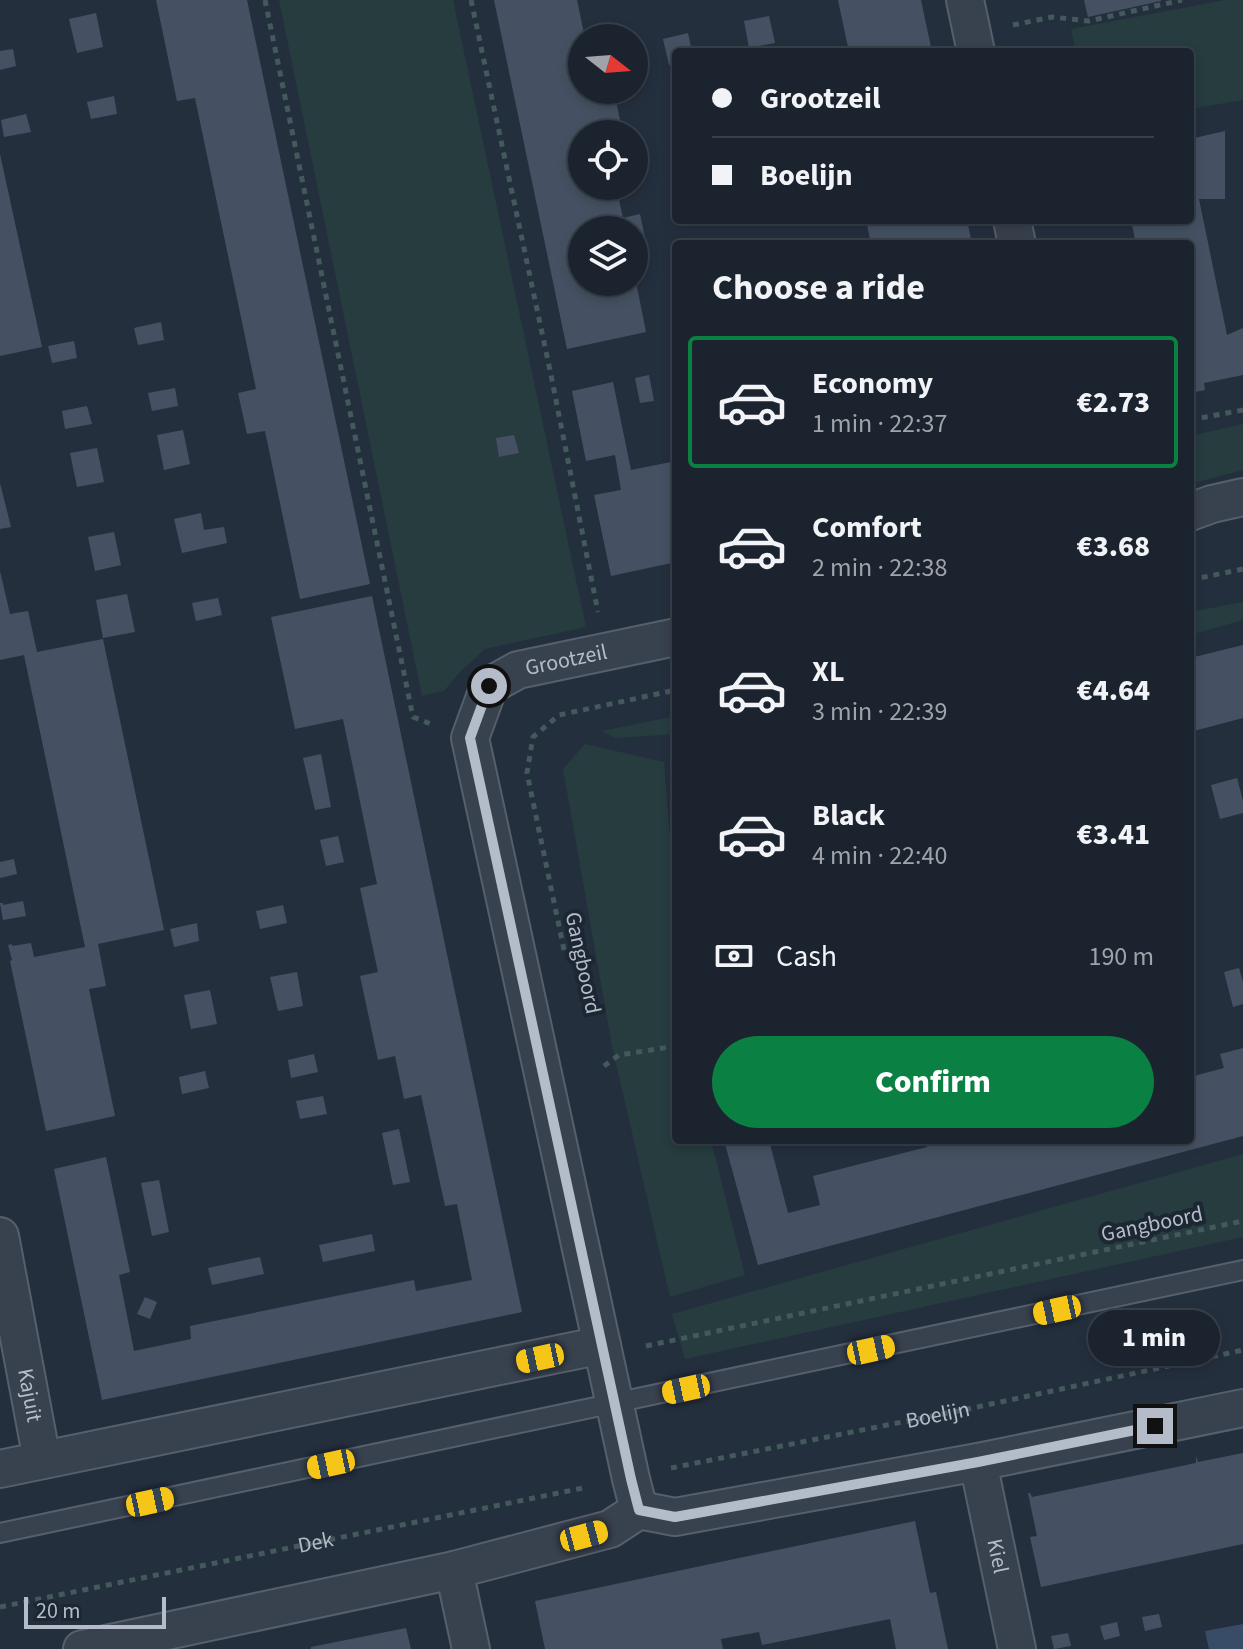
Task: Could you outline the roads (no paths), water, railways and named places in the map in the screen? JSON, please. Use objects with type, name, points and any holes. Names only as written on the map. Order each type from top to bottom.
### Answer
[{"type":"street","points":[[1194,511],[1243,497]]},
{"type":"street","name":"Grootzeil","points":[[602,1345],[470,738],[489,686],[518,670],[672,638]]},
{"type":"street","name":"Kajuit","points":[[0,1236],[42,1460]]},
{"type":"street","points":[[0,1469],[602,1345],[635,1495],[610,1529],[454,1570],[82,1649]]},
{"type":"street","points":[[635,1495],[675,1517],[978,1462],[1243,1408]]},
{"type":"street","name":"Kiel","points":[[978,1462],[1017,1649]]},
{"type":"street","points":[[454,1570],[471,1649]]},
{"type":"lane","points":[[0,1533],[1243,1270]]},
{"type":"water","points":[[1243,1624],[1243,1649],[1209,1649],[1205,1631]]}]
